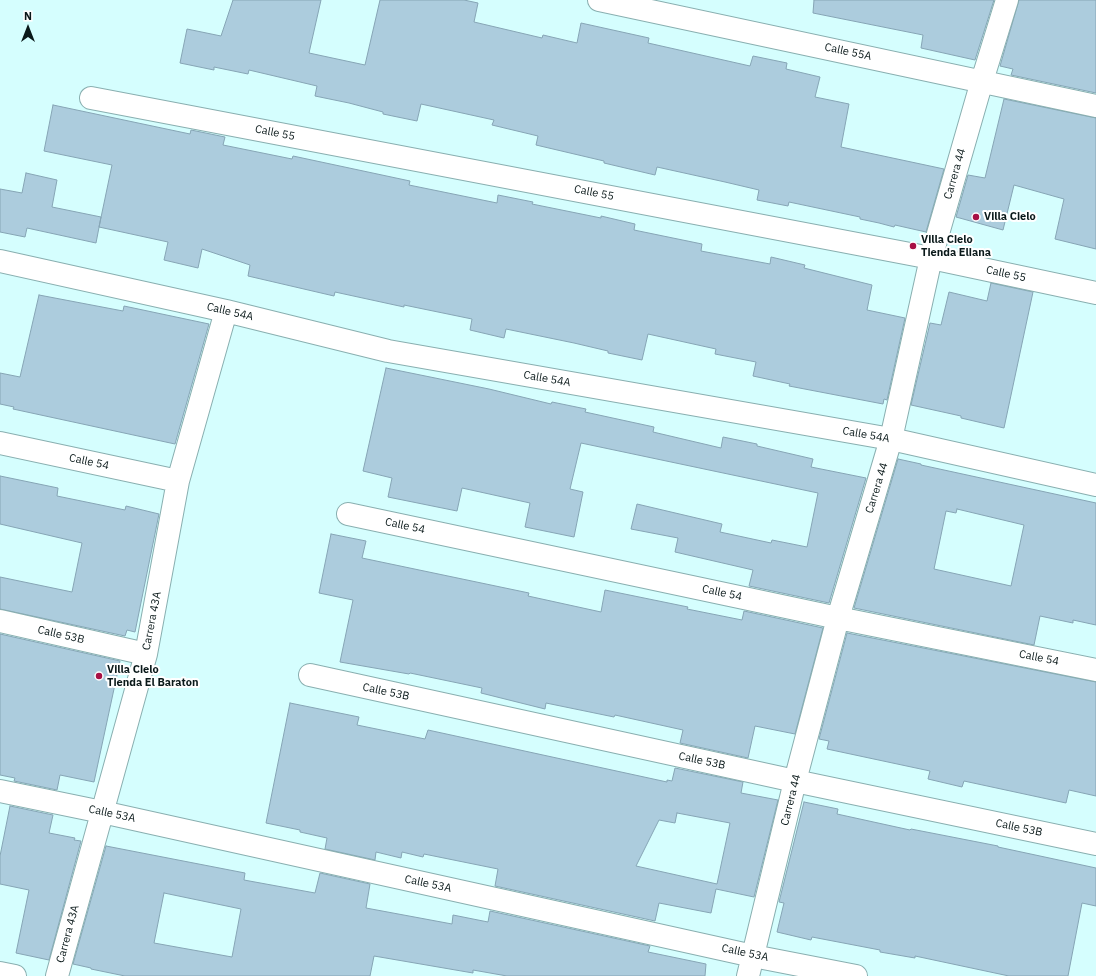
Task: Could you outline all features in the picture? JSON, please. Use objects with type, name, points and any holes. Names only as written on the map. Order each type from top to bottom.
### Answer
[{"type":"street","name":"Calle 55A","points":[[599,0],[982,80],[1096,106]]},
{"type":"street","name":"Carrera 44","points":[[750,966],[795,781],[838,618],[892,439],[931,258],[982,80],[1007,0]]},
{"type":"street","name":"Calle 55","points":[[91,98],[931,258],[1096,293]]},
{"type":"street","name":"Calle 54A","points":[[0,261],[226,311],[388,351],[892,439],[1096,486]]},
{"type":"street","name":"Carrera 43A","points":[[57,976],[146,654],[178,481],[226,311]]},
{"type":"street","name":"Calle 54","points":[[0,443],[178,481]]},
{"type":"street","name":"Calle 54","points":[[348,514],[838,618],[1096,670]]},
{"type":"street","name":"Calle 53B","points":[[0,621],[146,654]]},
{"type":"street","name":"Calle 53B","points":[[310,675],[795,781],[1096,844]]},
{"type":"street","name":"Calle 53A","points":[[0,791],[102,812],[750,966],[856,976]]},
{"type":"street","points":[[0,973],[15,976]]},
{"type":"building","points":[[233,0],[321,0],[309,53],[365,65],[380,0],[464,0],[478,3],[474,22],[542,38],[543,35],[577,43],[581,23],[649,38],[648,43],[750,66],[753,56],[787,63],[786,69],[820,77],[815,97],[849,104],[841,147],[944,169],[926,232],[895,225],[894,227],[860,219],[860,217],[789,202],[788,206],[757,200],[759,190],[657,167],[655,175],[604,163],[604,161],[536,145],[538,136],[492,125],[494,120],[421,104],[417,121],[383,114],[383,112],[349,103],[315,96],[317,86],[249,70],[248,74],[214,67],[214,70],[180,63],[187,29],[221,36]]},
{"type":"building","points":[[814,0],[994,0],[975,60],[921,48],[923,35],[813,13]]},
{"type":"building","points":[[1019,0],[1096,0],[1096,93],[1011,75],[1013,69],[1000,66]]},
{"type":"building","points":[[1004,99],[1096,118],[1096,249],[1055,239],[1064,199],[1014,185],[1003,230],[956,217],[968,175],[985,178]]},
{"type":"building","points":[[53,105],[190,134],[191,130],[225,137],[223,145],[292,159],[293,156],[410,181],[409,185],[497,203],[498,195],[533,202],[532,204],[601,218],[601,216],[635,224],[634,230],[702,244],[701,251],[770,264],[771,257],[805,265],[804,268],[872,285],[867,310],[905,318],[887,400],[884,399],[883,404],[789,386],[790,384],[753,376],[756,362],[715,354],[716,349],[648,334],[642,360],[608,353],[608,351],[574,343],[506,329],[504,338],[470,330],[472,319],[404,305],[404,307],[335,292],[334,296],[248,276],[250,265],[202,249],[198,268],[164,260],[168,242],[99,227],[112,165],[44,151]]},
{"type":"building","points":[[26,173],[57,180],[52,207],[101,217],[96,243],[27,228],[25,237],[0,232],[0,189],[22,193]]},
{"type":"building","points":[[991,283],[1033,292],[1004,428],[961,418],[961,416],[911,405],[930,323],[941,325],[949,292],[987,301]]},
{"type":"building","points":[[39,295],[123,311],[124,306],[209,324],[175,444],[13,409],[14,407],[0,404],[0,373],[20,377]]},
{"type":"building","points":[[386,368],[489,389],[551,404],[552,402],[586,409],[585,412],[654,427],[653,432],[721,448],[723,437],[757,444],[757,446],[813,459],[811,467],[866,478],[829,603],[749,586],[753,570],[675,552],[678,538],[631,529],[637,504],[722,524],[720,532],[771,543],[772,540],[807,547],[818,493],[581,443],[570,489],[583,492],[574,537],[525,527],[530,503],[462,488],[457,511],[388,497],[392,478],[363,471]]},
{"type":"building","points":[[898,459],[1096,503],[1096,625],[1073,620],[1073,623],[1040,616],[1034,645],[854,608]],"holes":[[[957,509],[1024,525],[1011,586],[934,569],[946,511],[956,513]]]},
{"type":"building","points":[[0,476],[58,488],[57,496],[125,510],[126,506],[159,514],[135,632],[127,630],[125,636],[0,609],[0,577],[72,592],[82,543],[0,524]]},
{"type":"building","points":[[331,534],[366,541],[362,558],[529,593],[528,596],[601,612],[605,590],[742,620],[744,611],[823,628],[795,734],[755,726],[748,758],[680,743],[683,730],[615,715],[614,717],[546,703],[545,709],[481,693],[482,688],[410,673],[340,662],[353,600],[319,593]]},
{"type":"building","points":[[847,633],[1096,682],[1096,796],[1069,790],[1066,803],[964,781],[962,787],[928,779],[930,771],[827,749],[829,741],[819,739]]},
{"type":"building","points":[[0,634],[120,661],[94,782],[60,775],[57,790],[14,781],[15,778],[0,775]]},
{"type":"building","points":[[290,703],[359,717],[357,725],[425,739],[428,730],[667,782],[667,780],[672,781],[675,768],[743,782],[741,793],[778,800],[754,897],[716,889],[711,913],[659,903],[655,921],[495,886],[498,869],[424,854],[423,857],[402,852],[401,858],[376,852],[375,860],[325,849],[327,838],[300,832],[300,830],[266,823]],"holes":[[[677,813],[730,823],[717,884],[636,866],[659,820],[675,823]]]},
{"type":"building","points":[[804,802],[838,809],[837,814],[910,830],[998,846],[1096,868],[1096,906],[1082,903],[1068,976],[1009,976],[915,956],[915,958],[880,952],[880,950],[812,937],[811,940],[777,932],[784,903],[779,902]]},
{"type":"building","points":[[10,806],[53,815],[49,833],[75,838],[74,840],[81,841],[49,960],[16,953],[29,890],[0,884],[0,856]]},
{"type":"building","points":[[106,846],[245,873],[244,880],[315,893],[320,873],[370,884],[366,908],[452,924],[453,915],[488,922],[490,911],[650,946],[648,952],[706,964],[705,976],[507,976],[473,970],[473,973],[374,956],[370,976],[125,976],[73,964]],"holes":[[[164,893],[241,909],[232,957],[154,943]]]},
{"type":"place","name":"Villa Cielo","points":[[976,217]]},
{"type":"place","name":"Villa Cielo Tienda Eliana","points":[[913,246]]},
{"type":"place","name":"Villa Cielo Tienda El Baraton","points":[[99,676]]}]
